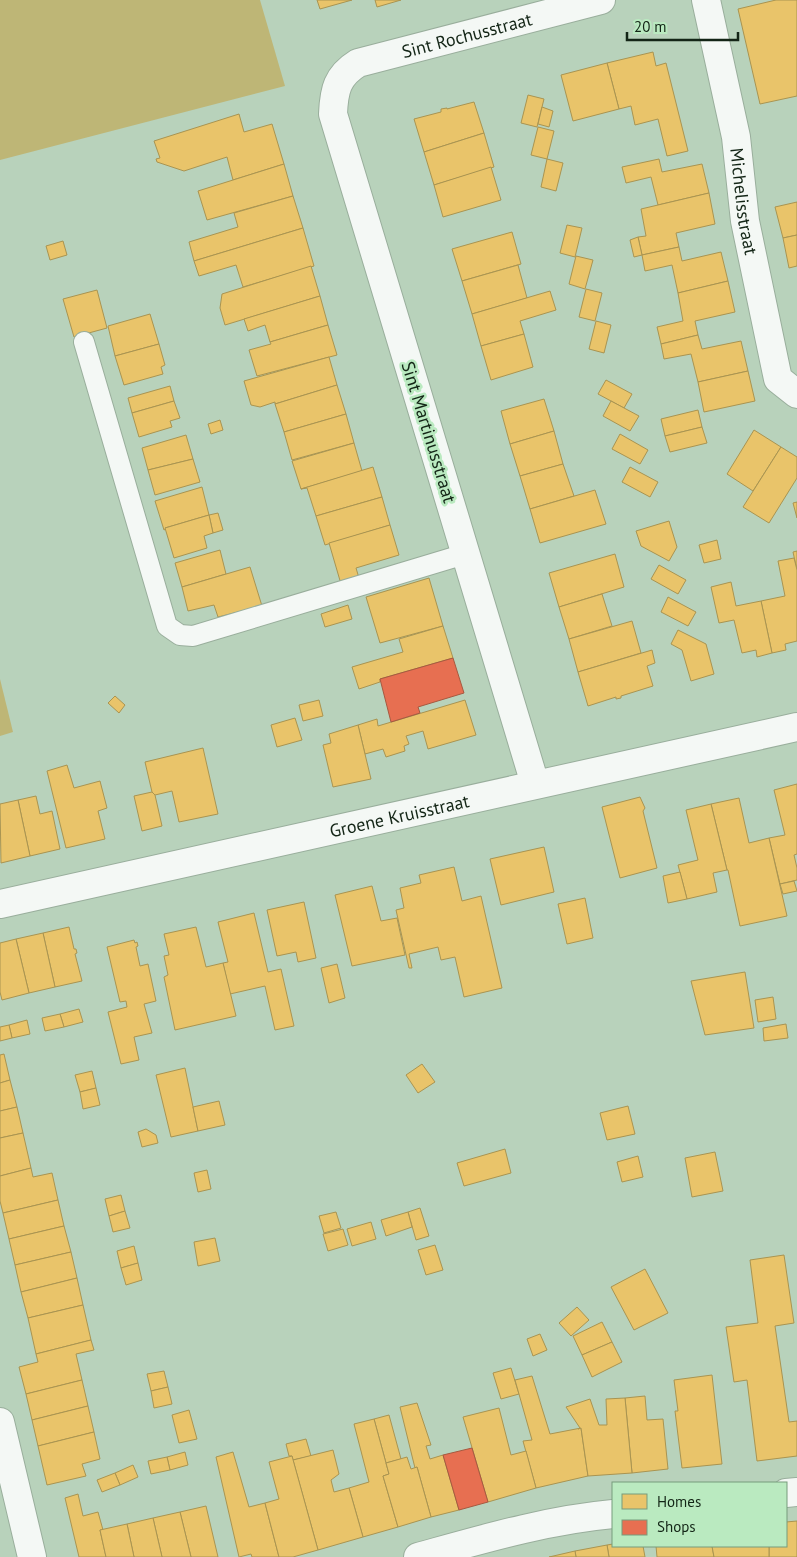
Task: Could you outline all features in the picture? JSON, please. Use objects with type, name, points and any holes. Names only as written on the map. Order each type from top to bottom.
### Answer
[{"type":"street","name":"Sint Rochusstraat","points":[[340,79],[348,69],[365,61],[601,0]]},
{"type":"street","name":"Michelisstraat","points":[[706,0],[736,136],[745,221],[778,379],[797,394]]},
{"type":"street","name":"Sint Martinusstraat","points":[[340,79],[334,94],[333,114],[535,784]]},
{"type":"street","name":"Groene Kruisstraat","points":[[0,904],[797,727]]},
{"type":"street","points":[[0,1422],[32,1557]]},
{"type":"street","points":[[418,1557],[519,1529],[583,1516],[612,1514]]},
{"type":"lane","points":[[84,342],[166,626],[180,635],[193,636],[465,554]]},
{"type":"shaded area","points":[[0,0],[260,0],[285,86],[0,160]]},
{"type":"shaded area","points":[[0,679],[13,732],[0,736]]},
{"type":"building: Homes","points":[[317,0],[352,0],[320,9]]},
{"type":"building: Homes","points":[[375,0],[401,0],[377,7]]},
{"type":"building: Homes","points":[[776,0],[797,0],[797,96],[760,104],[738,9]]},
{"type":"building: Homes","points":[[653,52],[656,66],[666,63],[688,151],[667,156],[658,119],[635,125],[631,106],[619,109],[607,63]]},
{"type":"building: Homes","points":[[607,63],[619,109],[573,121],[561,75]]},
{"type":"building: Homes","points":[[528,95],[544,99],[537,127],[521,123]]},
{"type":"building: Homes","points":[[474,102],[484,133],[424,152],[414,119],[441,112],[441,109]]},
{"type":"building: Homes","points":[[542,107],[553,111],[549,127],[538,124]]},
{"type":"building: Homes","points":[[239,114],[244,132],[272,124],[284,164],[233,180],[227,157],[184,171],[157,162],[156,159],[160,158],[154,141]]},
{"type":"building: Homes","points":[[538,127],[554,131],[547,159],[531,155]]},
{"type":"building: Homes","points":[[484,133],[494,167],[434,185],[424,152]]},
{"type":"building: Homes","points":[[547,159],[563,163],[556,191],[541,187]]},
{"type":"building: Homes","points":[[659,159],[662,172],[702,164],[709,193],[658,205],[651,177],[626,183],[622,167]]},
{"type":"building: Homes","points":[[284,164],[293,196],[207,220],[198,191]]},
{"type":"building: Homes","points":[[491,167],[501,200],[443,217],[434,185]]},
{"type":"building: Homes","points":[[709,193],[715,224],[676,233],[679,247],[642,255],[638,237],[646,236],[641,209]]},
{"type":"building: Homes","points":[[293,196],[303,228],[194,261],[189,242],[238,227],[234,213]]},
{"type":"building: Homes","points":[[797,202],[797,235],[783,238],[775,207]]},
{"type":"building: Homes","points":[[567,225],[582,228],[575,257],[560,253]]},
{"type":"building: Homes","points":[[303,228],[314,266],[243,287],[236,265],[199,276],[194,261]]},
{"type":"building: Homes","points":[[512,232],[521,264],[462,281],[452,249]]},
{"type":"building: Homes","points":[[797,235],[797,266],[789,268],[783,238]]},
{"type":"building: Homes","points":[[638,237],[642,255],[634,257],[630,240]]},
{"type":"building: Homes","points":[[63,241],[67,255],[50,260],[46,246]]},
{"type":"building: Homes","points":[[679,247],[682,261],[721,252],[728,281],[678,293],[672,265],[645,271],[642,255]]},
{"type":"building: Homes","points":[[576,256],[593,260],[585,289],[569,284]]},
{"type":"building: Homes","points":[[518,265],[527,298],[472,314],[462,281]]},
{"type":"building: Homes","points":[[311,266],[320,296],[225,325],[220,308],[222,294]]},
{"type":"building: Homes","points":[[728,281],[735,312],[695,321],[698,335],[661,344],[657,327],[683,321],[678,293]]},
{"type":"building: Homes","points":[[586,289],[602,293],[595,321],[579,317]]},
{"type":"building: Homes","points":[[97,290],[107,328],[74,337],[63,299]]},
{"type":"building: Homes","points":[[550,291],[556,310],[520,321],[524,334],[481,346],[472,314]]},
{"type":"building: Homes","points":[[320,296],[328,325],[270,342],[265,325],[248,331],[244,319]]},
{"type":"building: Homes","points":[[150,314],[159,344],[115,356],[108,326]]},
{"type":"building: Homes","points":[[596,321],[611,325],[604,353],[589,349]]},
{"type":"building: Homes","points":[[328,325],[337,355],[257,376],[249,350]]},
{"type":"building: Homes","points":[[524,334],[533,367],[491,380],[481,346]]},
{"type":"building: Homes","points":[[698,335],[702,349],[741,341],[748,371],[698,382],[691,354],[664,359],[661,344]]},
{"type":"building: Homes","points":[[159,344],[165,365],[161,367],[163,374],[124,385],[115,356]]},
{"type":"building: Homes","points":[[329,357],[337,385],[275,404],[275,402],[260,407],[251,405],[244,381]]},
{"type":"building: Homes","points":[[748,371],[755,401],[704,412],[698,382]]},
{"type":"building: Homes","points":[[606,380],[632,394],[624,408],[598,394]]},
{"type":"building: Homes","points":[[337,385],[346,414],[284,432],[275,404]]},
{"type":"building: Homes","points":[[170,386],[174,401],[132,413],[128,398]]},
{"type":"building: Homes","points":[[544,399],[554,431],[510,444],[501,411]]},
{"type":"building: Homes","points":[[174,401],[180,418],[170,421],[172,427],[139,437],[132,413]]},
{"type":"building: Homes","points":[[611,401],[639,416],[630,431],[603,416]]},
{"type":"building: Homes","points":[[698,410],[702,427],[665,436],[661,419]]},
{"type":"building: Homes","points":[[346,414],[354,443],[292,460],[284,432]]},
{"type":"building: Homes","points":[[220,420],[223,430],[211,434],[208,424]]},
{"type":"building: Homes","points":[[702,427],[707,443],[670,452],[665,436]]},
{"type":"building: Homes","points":[[754,430],[781,447],[753,491],[727,474]]},
{"type":"building: Homes","points":[[554,431],[563,464],[520,476],[510,444]]},
{"type":"building: Homes","points":[[620,434],[648,450],[640,464],[612,449]]},
{"type":"building: Homes","points":[[186,435],[193,459],[148,470],[142,448]]},
{"type":"building: Homes","points":[[354,443],[362,471],[301,489],[292,461]]},
{"type":"building: Homes","points":[[781,447],[797,457],[797,478],[769,523],[743,507]]},
{"type":"building: Homes","points":[[193,459],[200,482],[155,495],[148,470]]},
{"type":"building: Homes","points":[[563,464],[574,496],[530,509],[520,476]]},
{"type":"building: Homes","points":[[373,467],[382,497],[316,516],[307,488],[301,489]]},
{"type":"building: Homes","points":[[630,467],[658,482],[650,497],[622,482]]},
{"type":"building: Homes","points":[[202,487],[209,515],[165,528],[164,530],[155,501]]},
{"type":"building: Homes","points":[[595,490],[606,524],[540,543],[530,509]]},
{"type":"building: Homes","points":[[382,497],[390,525],[325,545],[316,516]]},
{"type":"building: Homes","points":[[797,502],[797,518],[793,503]]},
{"type":"building: Homes","points":[[218,513],[223,530],[213,533],[209,515]]},
{"type":"building: Homes","points":[[209,515],[213,533],[204,536],[207,548],[174,558],[165,528]]},
{"type":"building: Homes","points":[[669,521],[677,547],[669,561],[641,546],[636,531]]},
{"type":"building: Homes","points":[[390,525],[399,555],[356,568],[359,578],[341,584],[329,543]]},
{"type":"building: Homes","points":[[717,540],[721,559],[704,563],[699,545]]},
{"type":"building: Homes","points":[[220,550],[226,574],[182,587],[175,563]]},
{"type":"building: Homes","points":[[797,551],[797,570],[793,552]]},
{"type":"building: Homes","points":[[615,554],[624,587],[559,607],[549,573]]},
{"type":"building: Homes","points":[[794,558],[797,570],[797,641],[785,644],[786,650],[772,653],[761,601],[785,596],[778,561]]},
{"type":"building: Homes","points":[[659,565],[686,580],[678,594],[651,579]]},
{"type":"building: Homes","points":[[250,567],[262,606],[218,617],[214,605],[188,611],[182,587]]},
{"type":"building: Homes","points":[[429,578],[443,626],[380,643],[366,597]]},
{"type":"building: Homes","points":[[731,582],[736,606],[761,601],[772,653],[757,657],[756,650],[742,653],[734,620],[719,623],[711,587]]},
{"type":"building: Homes","points":[[602,594],[612,626],[569,639],[559,607]]},
{"type":"building: Homes","points":[[668,597],[696,612],[688,626],[661,612]]},
{"type":"building: Homes","points":[[348,605],[352,619],[325,627],[321,614]]},
{"type":"building: Homes","points":[[632,621],[641,653],[578,672],[569,639]]},
{"type":"building: Homes","points":[[443,626],[453,658],[380,679],[380,682],[359,689],[352,667],[403,652],[399,639]]},
{"type":"building: Homes","points":[[678,630],[706,644],[714,674],[691,681],[682,650],[671,644]]},
{"type":"building: Homes","points":[[652,650],[655,663],[647,666],[653,686],[621,696],[621,698],[616,699],[616,697],[588,706],[578,672]]},
{"type":"building: Homes","points":[[115,696],[125,705],[119,713],[108,703]]},
{"type":"building: Homes","points":[[319,700],[323,716],[303,721],[299,705]]},
{"type":"building: Homes","points":[[465,700],[476,735],[428,749],[423,731],[406,736],[409,744],[404,746],[405,751],[386,757],[383,749],[365,754],[358,725],[377,719],[378,726]]},
{"type":"building: Homes","points":[[295,718],[302,740],[277,747],[271,725]]},
{"type":"building: Homes","points":[[358,725],[371,779],[333,787],[323,745],[331,743],[329,734]]},
{"type":"building: Homes","points":[[203,748],[218,814],[179,822],[172,791],[155,795],[152,792],[145,762]]},
{"type":"building: Homes","points":[[67,765],[74,788],[100,781],[107,808],[98,811],[105,839],[66,848],[47,771]]},
{"type":"building: Homes","points":[[797,784],[797,854],[794,855],[797,880],[780,884],[769,838],[785,835],[774,790]]},
{"type":"building: Homes","points":[[152,792],[155,795],[162,826],[142,831],[134,796]]},
{"type":"building: Homes","points":[[36,796],[40,814],[52,811],[60,849],[30,856],[18,800]]},
{"type":"building: Homes","points":[[640,797],[645,808],[643,811],[657,868],[620,878],[602,807]]},
{"type":"building: Homes","points":[[739,798],[749,843],[769,838],[787,916],[740,926],[711,804]]},
{"type":"building: Homes","points":[[18,800],[30,856],[1,863],[0,804]]},
{"type":"building: Homes","points":[[711,804],[727,870],[713,873],[717,892],[687,899],[678,865],[698,860],[686,810]]},
{"type":"building: Homes","points":[[544,847],[554,892],[501,905],[490,859]]},
{"type":"building: Homes","points":[[454,867],[462,901],[481,896],[502,988],[464,997],[455,957],[441,960],[438,947],[409,954],[412,968],[409,968],[396,910],[404,908],[400,888],[421,883],[419,875]]},
{"type":"building: Homes","points":[[680,872],[687,899],[668,903],[663,876]]},
{"type":"building: Homes","points":[[794,881],[797,891],[783,894],[780,884]]},
{"type":"building: Homes","points":[[372,886],[381,921],[397,918],[405,955],[352,966],[335,895]]},
{"type":"building: Homes","points":[[585,898],[593,938],[567,944],[558,904]]},
{"type":"building: Homes","points":[[304,902],[316,958],[298,962],[296,952],[277,956],[267,910]]},
{"type":"building: Homes","points":[[254,913],[268,972],[281,969],[294,1026],[275,1030],[265,986],[230,994],[223,963],[228,962],[218,922]]},
{"type":"building: Homes","points":[[69,927],[74,949],[76,949],[77,953],[75,954],[82,981],[55,987],[43,933]]},
{"type":"building: Homes","points":[[196,927],[206,967],[223,963],[236,1016],[175,1030],[164,977],[168,975],[164,956],[169,955],[164,934]]},
{"type":"building: Homes","points":[[43,933],[55,987],[29,993],[16,939]]},
{"type":"building: Homes","points":[[16,939],[29,993],[2,1000],[0,992],[0,943]]},
{"type":"building: Homes","points":[[134,940],[138,946],[136,947],[140,966],[148,964],[156,1001],[144,1004],[152,1033],[134,1037],[139,1060],[121,1064],[108,1012],[127,1007],[126,1001],[120,1002],[107,947]]},
{"type":"building: Homes","points":[[337,964],[345,998],[329,1003],[321,968]]},
{"type":"building: Homes","points":[[745,972],[754,1028],[705,1035],[691,981]]},
{"type":"building: Homes","points":[[773,997],[776,1019],[758,1022],[755,1000]]},
{"type":"building: Homes","points":[[79,1009],[83,1022],[64,1027],[60,1014]]},
{"type":"building: Homes","points":[[60,1014],[64,1027],[45,1031],[42,1018]]},
{"type":"building: Homes","points":[[27,1020],[30,1034],[12,1038],[9,1025]]},
{"type":"building: Homes","points":[[786,1024],[788,1038],[764,1041],[763,1028]]},
{"type":"building: Homes","points":[[9,1025],[12,1038],[0,1041],[0,1027]]},
{"type":"building: Homes","points":[[4,1054],[10,1080],[0,1083],[0,1055]]},
{"type":"building: Homes","points":[[422,1064],[435,1082],[418,1093],[406,1075]]},
{"type":"building: Homes","points":[[185,1068],[198,1131],[171,1137],[156,1075]]},
{"type":"building: Homes","points":[[92,1071],[96,1088],[80,1092],[75,1075]]},
{"type":"building: Homes","points":[[10,1080],[17,1107],[0,1111],[0,1083]]},
{"type":"building: Homes","points":[[96,1088],[100,1105],[83,1109],[80,1092]]},
{"type":"building: Homes","points":[[219,1101],[225,1125],[198,1131],[193,1107]]},
{"type":"building: Homes","points":[[628,1106],[635,1134],[607,1140],[600,1113]]},
{"type":"building: Homes","points":[[17,1107],[23,1133],[0,1138],[0,1111]]},
{"type":"building: Homes","points":[[146,1129],[156,1135],[158,1143],[142,1147],[138,1132]]},
{"type":"building: Homes","points":[[23,1133],[31,1168],[0,1176],[0,1138]]},
{"type":"building: Homes","points":[[505,1149],[511,1173],[464,1186],[457,1163]]},
{"type":"building: Homes","points":[[715,1152],[723,1191],[692,1197],[685,1158]]},
{"type":"building: Homes","points":[[638,1156],[643,1177],[622,1182],[617,1162]]},
{"type":"building: Homes","points":[[31,1168],[33,1177],[52,1173],[58,1200],[3,1213],[0,1201],[0,1176]]},
{"type":"building: Homes","points":[[207,1170],[211,1189],[198,1192],[194,1173]]},
{"type":"building: Homes","points":[[121,1195],[125,1211],[109,1216],[105,1199]]},
{"type":"building: Homes","points":[[58,1200],[64,1226],[9,1239],[3,1213]]},
{"type":"building: Homes","points":[[420,1208],[429,1236],[416,1240],[408,1212]]},
{"type":"building: Homes","points":[[125,1211],[130,1228],[113,1232],[109,1216]]},
{"type":"building: Homes","points":[[336,1212],[341,1228],[324,1233],[319,1216]]},
{"type":"building: Homes","points":[[408,1212],[412,1227],[386,1236],[381,1220]]},
{"type":"building: Homes","points":[[371,1222],[376,1239],[352,1246],[347,1229]]},
{"type":"building: Homes","points":[[64,1226],[71,1252],[15,1265],[9,1239]]},
{"type":"building: Homes","points":[[343,1229],[348,1245],[328,1251],[323,1234]]},
{"type":"building: Homes","points":[[215,1238],[220,1261],[198,1266],[194,1242]]},
{"type":"building: Homes","points":[[435,1245],[443,1270],[426,1275],[418,1250]]},
{"type":"building: Homes","points":[[134,1246],[138,1263],[121,1268],[117,1251]]},
{"type":"building: Homes","points":[[71,1252],[77,1278],[21,1292],[15,1265]]},
{"type":"building: Homes","points":[[784,1255],[794,1323],[775,1326],[789,1422],[797,1421],[797,1456],[757,1461],[747,1380],[734,1382],[726,1327],[758,1323],[750,1260]]},
{"type":"building: Homes","points":[[138,1263],[142,1280],[126,1285],[121,1268]]},
{"type":"building: Homes","points":[[645,1269],[668,1313],[634,1330],[611,1287]]},
{"type":"building: Homes","points":[[77,1278],[83,1305],[28,1318],[21,1292]]},
{"type":"building: Homes","points":[[83,1305],[91,1340],[36,1354],[28,1318]]},
{"type":"building: Homes","points":[[577,1307],[589,1320],[571,1336],[559,1323]]},
{"type":"building: Homes","points":[[602,1322],[612,1342],[582,1355],[573,1336]]},
{"type":"building: Homes","points":[[540,1334],[547,1350],[533,1356],[527,1339]]},
{"type":"building: Homes","points":[[91,1340],[94,1350],[76,1354],[82,1380],[26,1394],[19,1367],[38,1362],[36,1354]]},
{"type":"building: Homes","points":[[612,1342],[622,1362],[592,1377],[582,1355]]},
{"type":"building: Homes","points":[[511,1368],[519,1394],[501,1399],[493,1373]]},
{"type":"building: Homes","points":[[164,1371],[168,1387],[151,1391],[147,1374]]},
{"type":"building: Homes","points":[[712,1375],[722,1464],[682,1468],[675,1411],[678,1411],[674,1380]]},
{"type":"building: Homes","points":[[532,1376],[550,1434],[581,1428],[588,1476],[536,1488],[523,1441],[532,1440],[515,1380]]},
{"type":"building: Homes","points":[[82,1380],[88,1406],[32,1420],[26,1394]]},
{"type":"building: Homes","points":[[168,1387],[172,1404],[154,1408],[151,1391]]},
{"type":"building: Homes","points":[[645,1396],[647,1420],[663,1419],[668,1469],[632,1473],[625,1398]]},
{"type":"building: Homes","points":[[625,1398],[632,1473],[588,1476],[581,1428],[578,1429],[580,1428],[566,1407],[590,1399],[599,1425],[607,1425],[606,1399]]},
{"type":"building: Homes","points":[[417,1403],[431,1445],[426,1446],[430,1459],[443,1455],[459,1510],[431,1517],[417,1467],[415,1468],[400,1407]]},
{"type":"building: Homes","points":[[88,1406],[94,1432],[38,1446],[32,1420]]},
{"type":"building: Homes","points":[[499,1408],[511,1455],[526,1451],[536,1488],[488,1502],[463,1417]]},
{"type":"building: Homes","points":[[189,1410],[197,1439],[179,1443],[172,1415]]},
{"type":"building: Homes","points":[[389,1415],[401,1459],[386,1463],[374,1419]]},
{"type":"building: Homes","points":[[374,1419],[389,1474],[383,1476],[398,1527],[363,1537],[349,1488],[369,1482],[354,1424]]},
{"type":"building: Homes","points":[[94,1432],[100,1459],[82,1464],[86,1476],[47,1485],[38,1446]]},
{"type":"building: Homes","points":[[306,1439],[311,1456],[293,1460],[292,1456],[289,1456],[286,1444]]},
{"type":"building: Homes","points":[[333,1450],[339,1474],[331,1480],[334,1492],[349,1488],[363,1537],[318,1550],[293,1460]]},
{"type":"building: Homes","points":[[185,1452],[188,1465],[170,1470],[167,1457]]},
{"type":"building: Homes","points":[[233,1452],[249,1507],[265,1503],[279,1557],[252,1557],[251,1554],[239,1557],[216,1457]]},
{"type":"building: Homes","points":[[292,1456],[318,1550],[293,1557],[279,1557],[265,1503],[279,1499],[269,1462]]},
{"type":"building: Homes","points":[[167,1457],[170,1470],[151,1474],[148,1461]]},
{"type":"building: Homes","points":[[407,1457],[411,1469],[417,1467],[431,1517],[398,1527],[383,1476],[389,1474],[386,1463]]},
{"type":"building: Homes","points":[[133,1465],[138,1477],[120,1485],[115,1473]]},
{"type":"building: Homes","points":[[115,1473],[120,1485],[102,1492],[97,1480]]},
{"type":"building: Homes","points":[[78,1494],[83,1516],[98,1512],[103,1530],[100,1530],[106,1557],[79,1557],[65,1498]]},
{"type":"building: Homes","points":[[206,1506],[218,1557],[191,1557],[180,1512]]},
{"type":"building: Homes","points":[[180,1512],[191,1557],[162,1557],[153,1518]]},
{"type":"building: Homes","points":[[153,1518],[162,1557],[134,1557],[127,1524]]},
{"type":"building: Homes","points":[[797,1521],[797,1557],[769,1557],[769,1547],[787,1547],[787,1522]]},
{"type":"building: Homes","points":[[127,1524],[134,1557],[106,1557],[100,1530]]},
{"type":"building: Homes","points":[[612,1544],[612,1547],[643,1547],[645,1557],[609,1557],[607,1545]]},
{"type":"building: Homes","points":[[607,1545],[609,1557],[576,1557],[575,1551]]},
{"type":"building: Homes","points":[[656,1547],[712,1547],[714,1557],[657,1557]]},
{"type":"building: Homes","points":[[712,1547],[769,1547],[769,1557],[714,1557]]},
{"type":"building: Homes","points":[[575,1551],[576,1557],[549,1557]]},
{"type":"building: Shops","points":[[453,658],[464,693],[418,707],[420,713],[391,722],[380,679]]},
{"type":"building: Shops","points":[[472,1448],[488,1502],[459,1510],[443,1455]]}]
